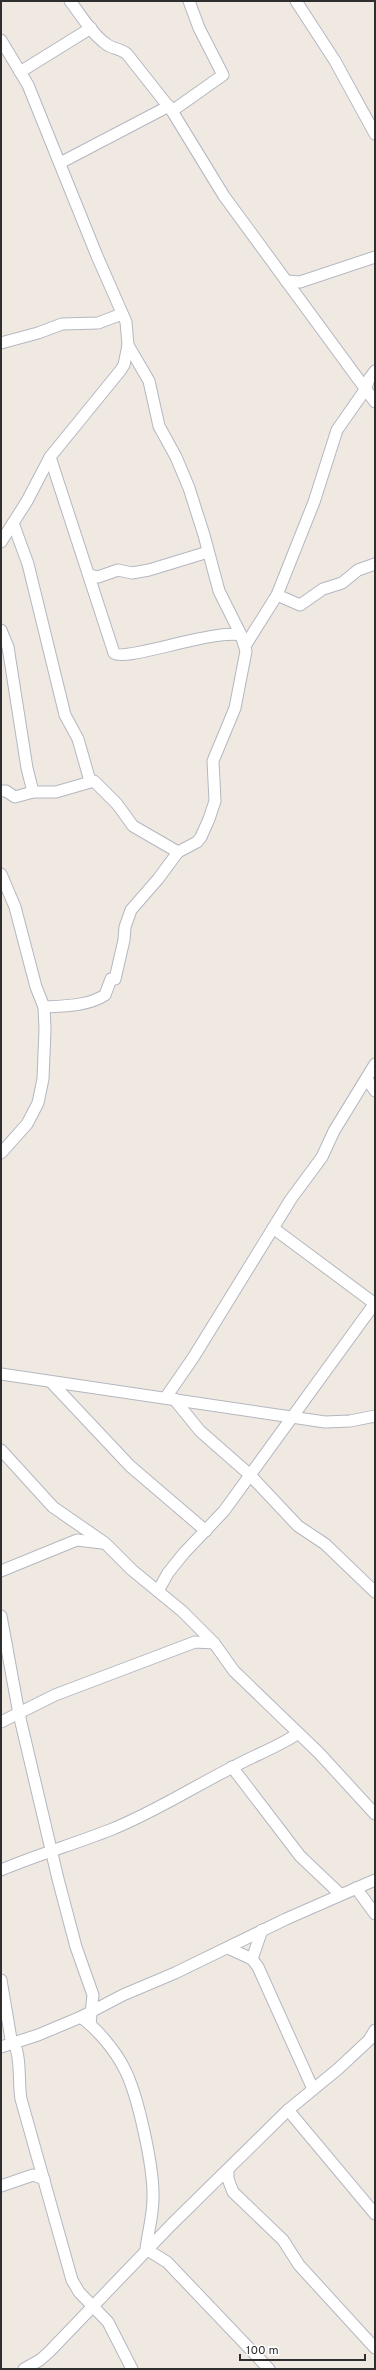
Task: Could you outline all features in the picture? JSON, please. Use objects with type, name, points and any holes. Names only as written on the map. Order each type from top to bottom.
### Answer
[{"type":"street","points":[[70,1],[91,28],[107,45],[121,49],[127,54],[170,108],[224,196],[286,281],[310,310],[365,390],[375,402]]},
{"type":"street","points":[[60,163],[170,108],[223,75],[198,28],[189,1]]},
{"type":"street","points":[[296,1],[335,61],[375,134]]},
{"type":"street","points":[[20,72],[91,28]]},
{"type":"street","points":[[1,40],[20,72],[60,163],[96,256],[128,327],[128,345],[124,365],[50,457],[44,472],[1,542]]},
{"type":"street","points":[[286,281],[300,282],[375,257]]},
{"type":"street","points":[[1,343],[38,333],[62,324],[98,323],[122,314]]},
{"type":"street","points":[[44,1007],[69,1005],[94,1000],[105,995],[111,979],[115,979],[124,940],[125,927],[131,910],[158,879],[178,852],[197,842],[201,837],[212,811],[215,792],[213,761],[235,708],[246,657],[245,646],[241,635],[219,591],[188,488],[176,458],[159,426],[149,381],[128,345]]},
{"type":"street","points":[[245,646],[277,595],[314,502],[337,430],[365,390],[369,379],[375,371]]},
{"type":"street","points":[[50,457],[90,575],[111,649],[117,656],[158,650],[182,641],[220,634],[241,635]]},
{"type":"street","points":[[13,523],[28,564],[65,715],[78,738],[90,781]]},
{"type":"street","points":[[90,575],[98,577],[118,570],[132,572],[149,570],[208,552]]},
{"type":"street","points":[[277,595],[300,606],[323,589],[342,583],[358,570],[375,564]]},
{"type":"street","points":[[1,630],[8,647],[27,768],[33,792]]},
{"type":"street","points":[[1,791],[6,791],[15,797],[33,792],[56,792],[90,781],[96,782],[107,793],[133,826],[178,852]]},
{"type":"street","points":[[1,874],[6,901],[15,907],[26,944],[36,987],[44,1007],[44,1066],[41,1091],[27,1124],[1,1153]]},
{"type":"street","points":[[170,1398],[290,1199],[322,1157],[334,1131],[367,1080],[375,1064]]},
{"type":"street","points":[[367,1080],[375,1091]]},
{"type":"street","points":[[158,1591],[180,1558],[206,1531],[249,1474],[374,1303],[273,1228]]},
{"type":"street","points":[[1,1374],[325,1422],[350,1421],[375,1416]]},
{"type":"street","points":[[51,1382],[130,1466],[206,1531]]},
{"type":"street","points":[[170,1398],[200,1431],[249,1474],[298,1526],[325,1544],[375,1592]]},
{"type":"street","points":[[1,1450],[53,1507],[105,1543],[197,1626],[214,1643],[234,1671],[297,1734],[319,1753],[375,1814]]},
{"type":"street","points":[[1,1572],[77,1540],[105,1543]]},
{"type":"street","points":[[1,1616],[19,1714],[76,1947],[93,1995],[104,2005]]},
{"type":"street","points":[[184,1646],[190,1640],[197,1626]]},
{"type":"street","points":[[1,1722],[55,1694],[184,1646],[195,1642],[214,1643]]},
{"type":"street","points":[[1,1870],[109,1830],[139,1817],[232,1767],[284,1743],[297,1734]]},
{"type":"street","points":[[232,1767],[300,1856],[340,1894]]},
{"type":"street","points":[[1,2047],[87,2018],[104,2005],[340,1894],[375,1880]]},
{"type":"street","points":[[356,1888],[375,1914]]},
{"type":"street","points":[[252,1959],[262,1930]]},
{"type":"street","points":[[228,1948],[252,1959],[258,1967],[313,2089]]},
{"type":"street","points":[[1,1980],[11,2038],[15,2043],[18,2057],[18,2084],[21,2099],[72,2280],[79,2292],[108,2322],[132,2369]]},
{"type":"street","points":[[87,2018],[93,1995]]},
{"type":"street","points":[[87,2018],[124,2068],[132,2088],[150,2157],[154,2197],[146,2249]]},
{"type":"street","points":[[24,2369],[42,2365],[146,2249],[288,2110],[338,2069],[372,2044],[375,2030]]},
{"type":"street","points":[[1,2047],[18,2057]]},
{"type":"street","points":[[288,2110],[375,2214]]},
{"type":"street","points":[[228,2170],[230,2185],[233,2192]]},
{"type":"street","points":[[1,2186],[34,2175],[44,2179]]},
{"type":"street","points":[[210,2188],[220,2187],[233,2192],[283,2240],[299,2265],[375,2348]]},
{"type":"street","points":[[146,2249],[167,2262],[269,2369]]}]
